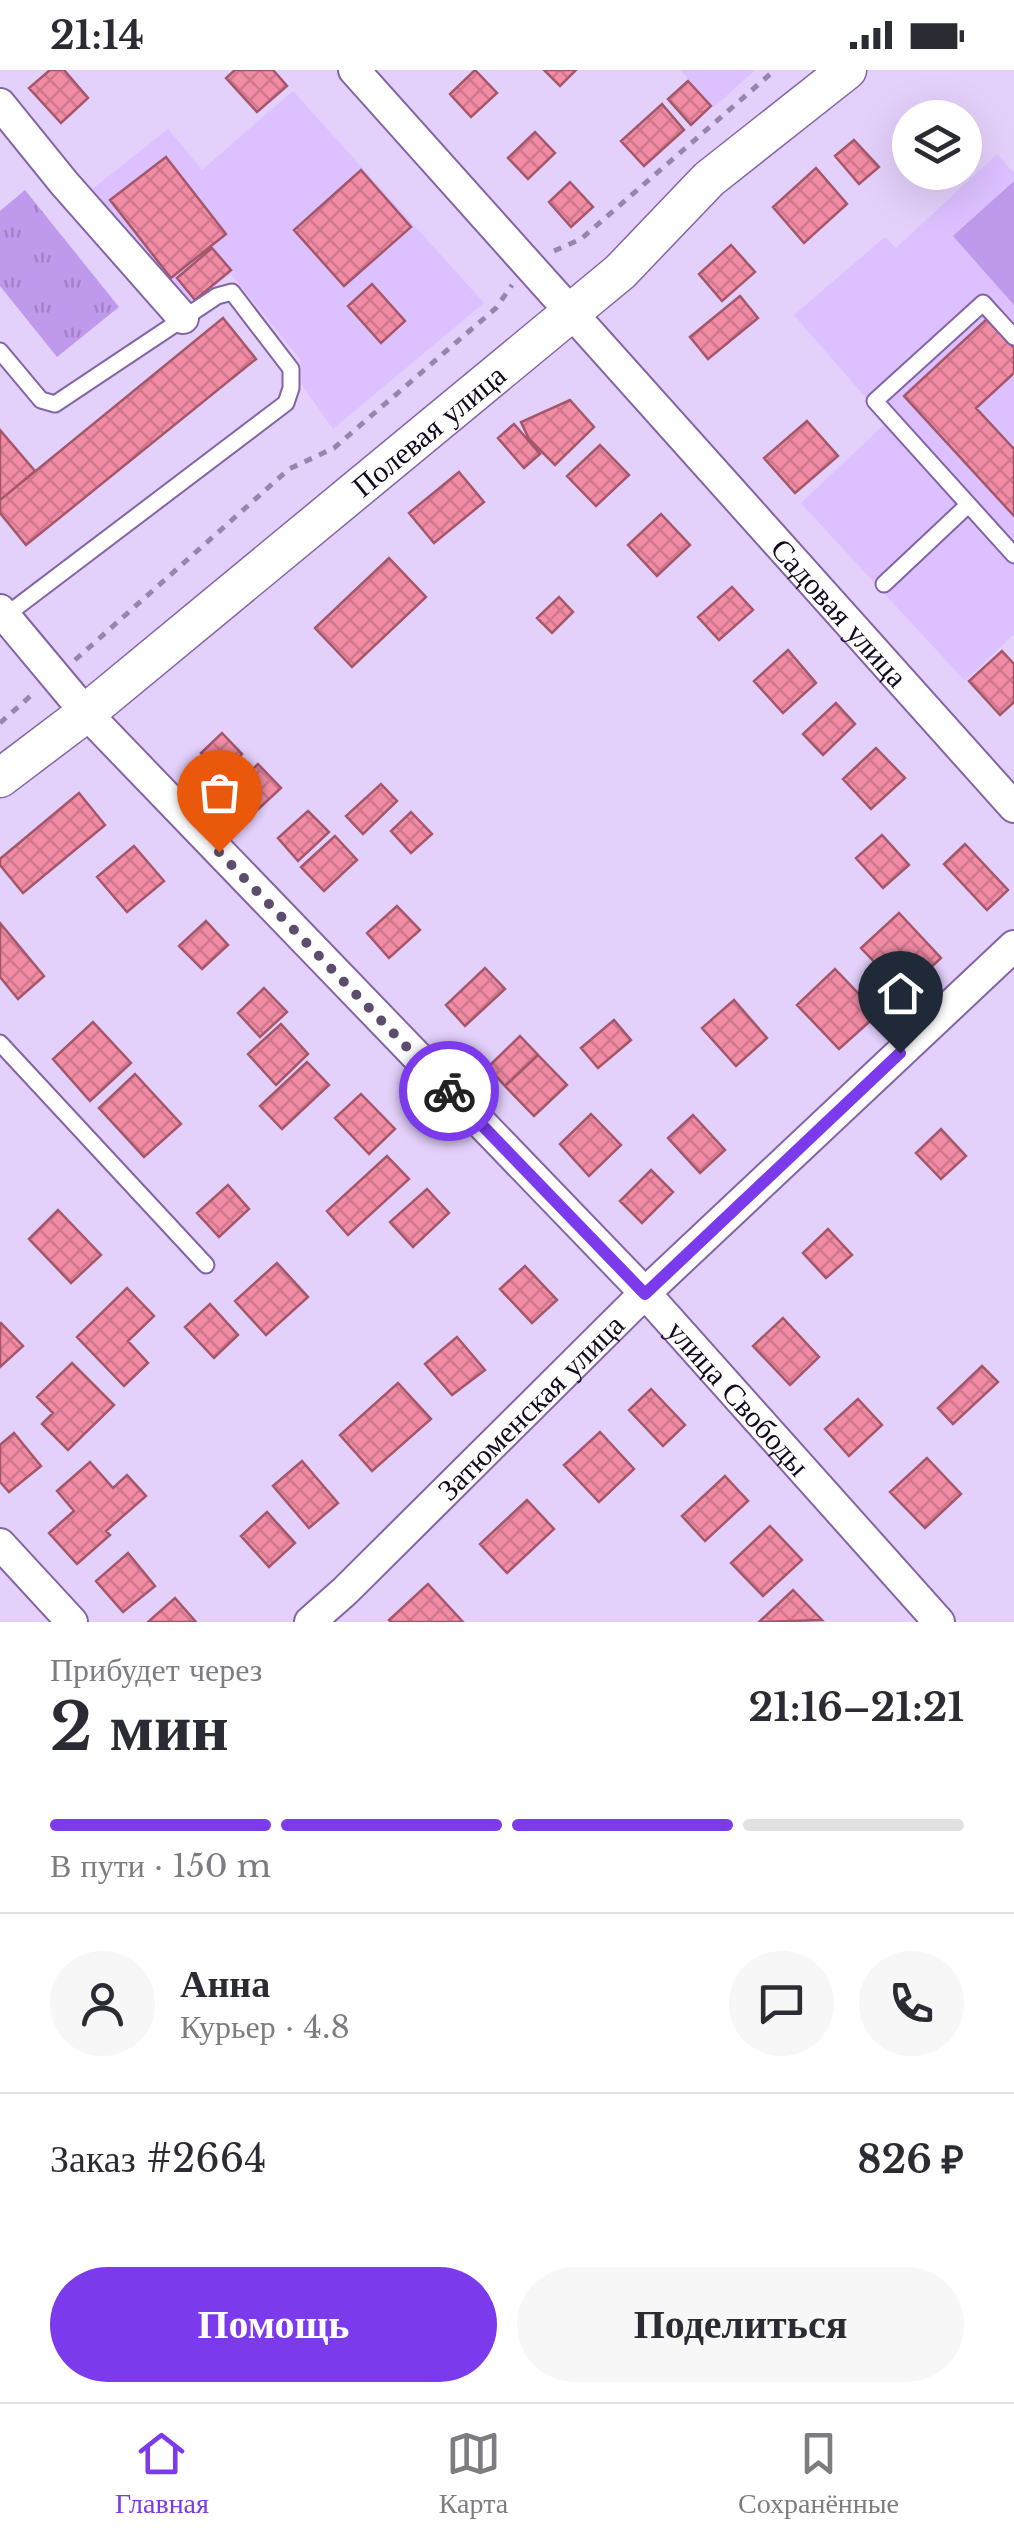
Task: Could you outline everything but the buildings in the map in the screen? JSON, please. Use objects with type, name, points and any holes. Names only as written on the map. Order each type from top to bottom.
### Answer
[{"type":"street","points":[[354,70],[570,314]]},
{"type":"street","name":"Полевая улица","points":[[0,778],[86,714],[570,314],[620,272],[708,179],[847,70]]},
{"type":"street","points":[[0,104],[64,184],[183,318]]},
{"type":"street","name":"Садовая улица","points":[[570,314],[1014,807]]},
{"type":"street","name":"улица Свободы","points":[[3,613],[86,714],[645,1294],[938,1622]]},
{"type":"street","name":"Затюменская улица","points":[[310,1622],[345,1592],[645,1294],[1014,946]]},
{"type":"street","points":[[0,1544],[72,1622]]},
{"type":"lane","points":[[0,351],[42,400],[55,404],[217,296],[232,292],[291,370],[286,403],[3,613]]},
{"type":"lane","points":[[1014,337],[982,302],[874,401],[1014,555]]},
{"type":"lane","points":[[884,584],[968,505]]},
{"type":"lane","points":[[0,1042],[206,1265]]},
{"type":"path","points":[[0,723],[95,645],[186,558],[288,470],[334,448],[496,308],[526,264],[581,239],[775,70]]},
{"type":"shaded area","points":[[680,70],[755,70],[714,107]]},
{"type":"shaded area","points":[[293,91],[484,303],[333,429],[302,385],[300,359],[231,274],[185,306],[86,194],[168,129],[202,170]]},
{"type":"shaded area","points":[[997,154],[1014,173],[1014,634],[965,681],[801,503],[887,422],[794,315],[885,237],[896,248],[958,190],[982,190],[982,168]]},
{"type":"green space","points":[[1014,183],[1014,305],[953,236]]},
{"type":"green space","points":[[25,190],[119,307],[57,357],[0,286],[0,211]]},
{"type":"way so far","points":[[219,852],[449,1091]]},
{"type":"route","points":[[449,1091],[645,1294],[900,1053]]}]
